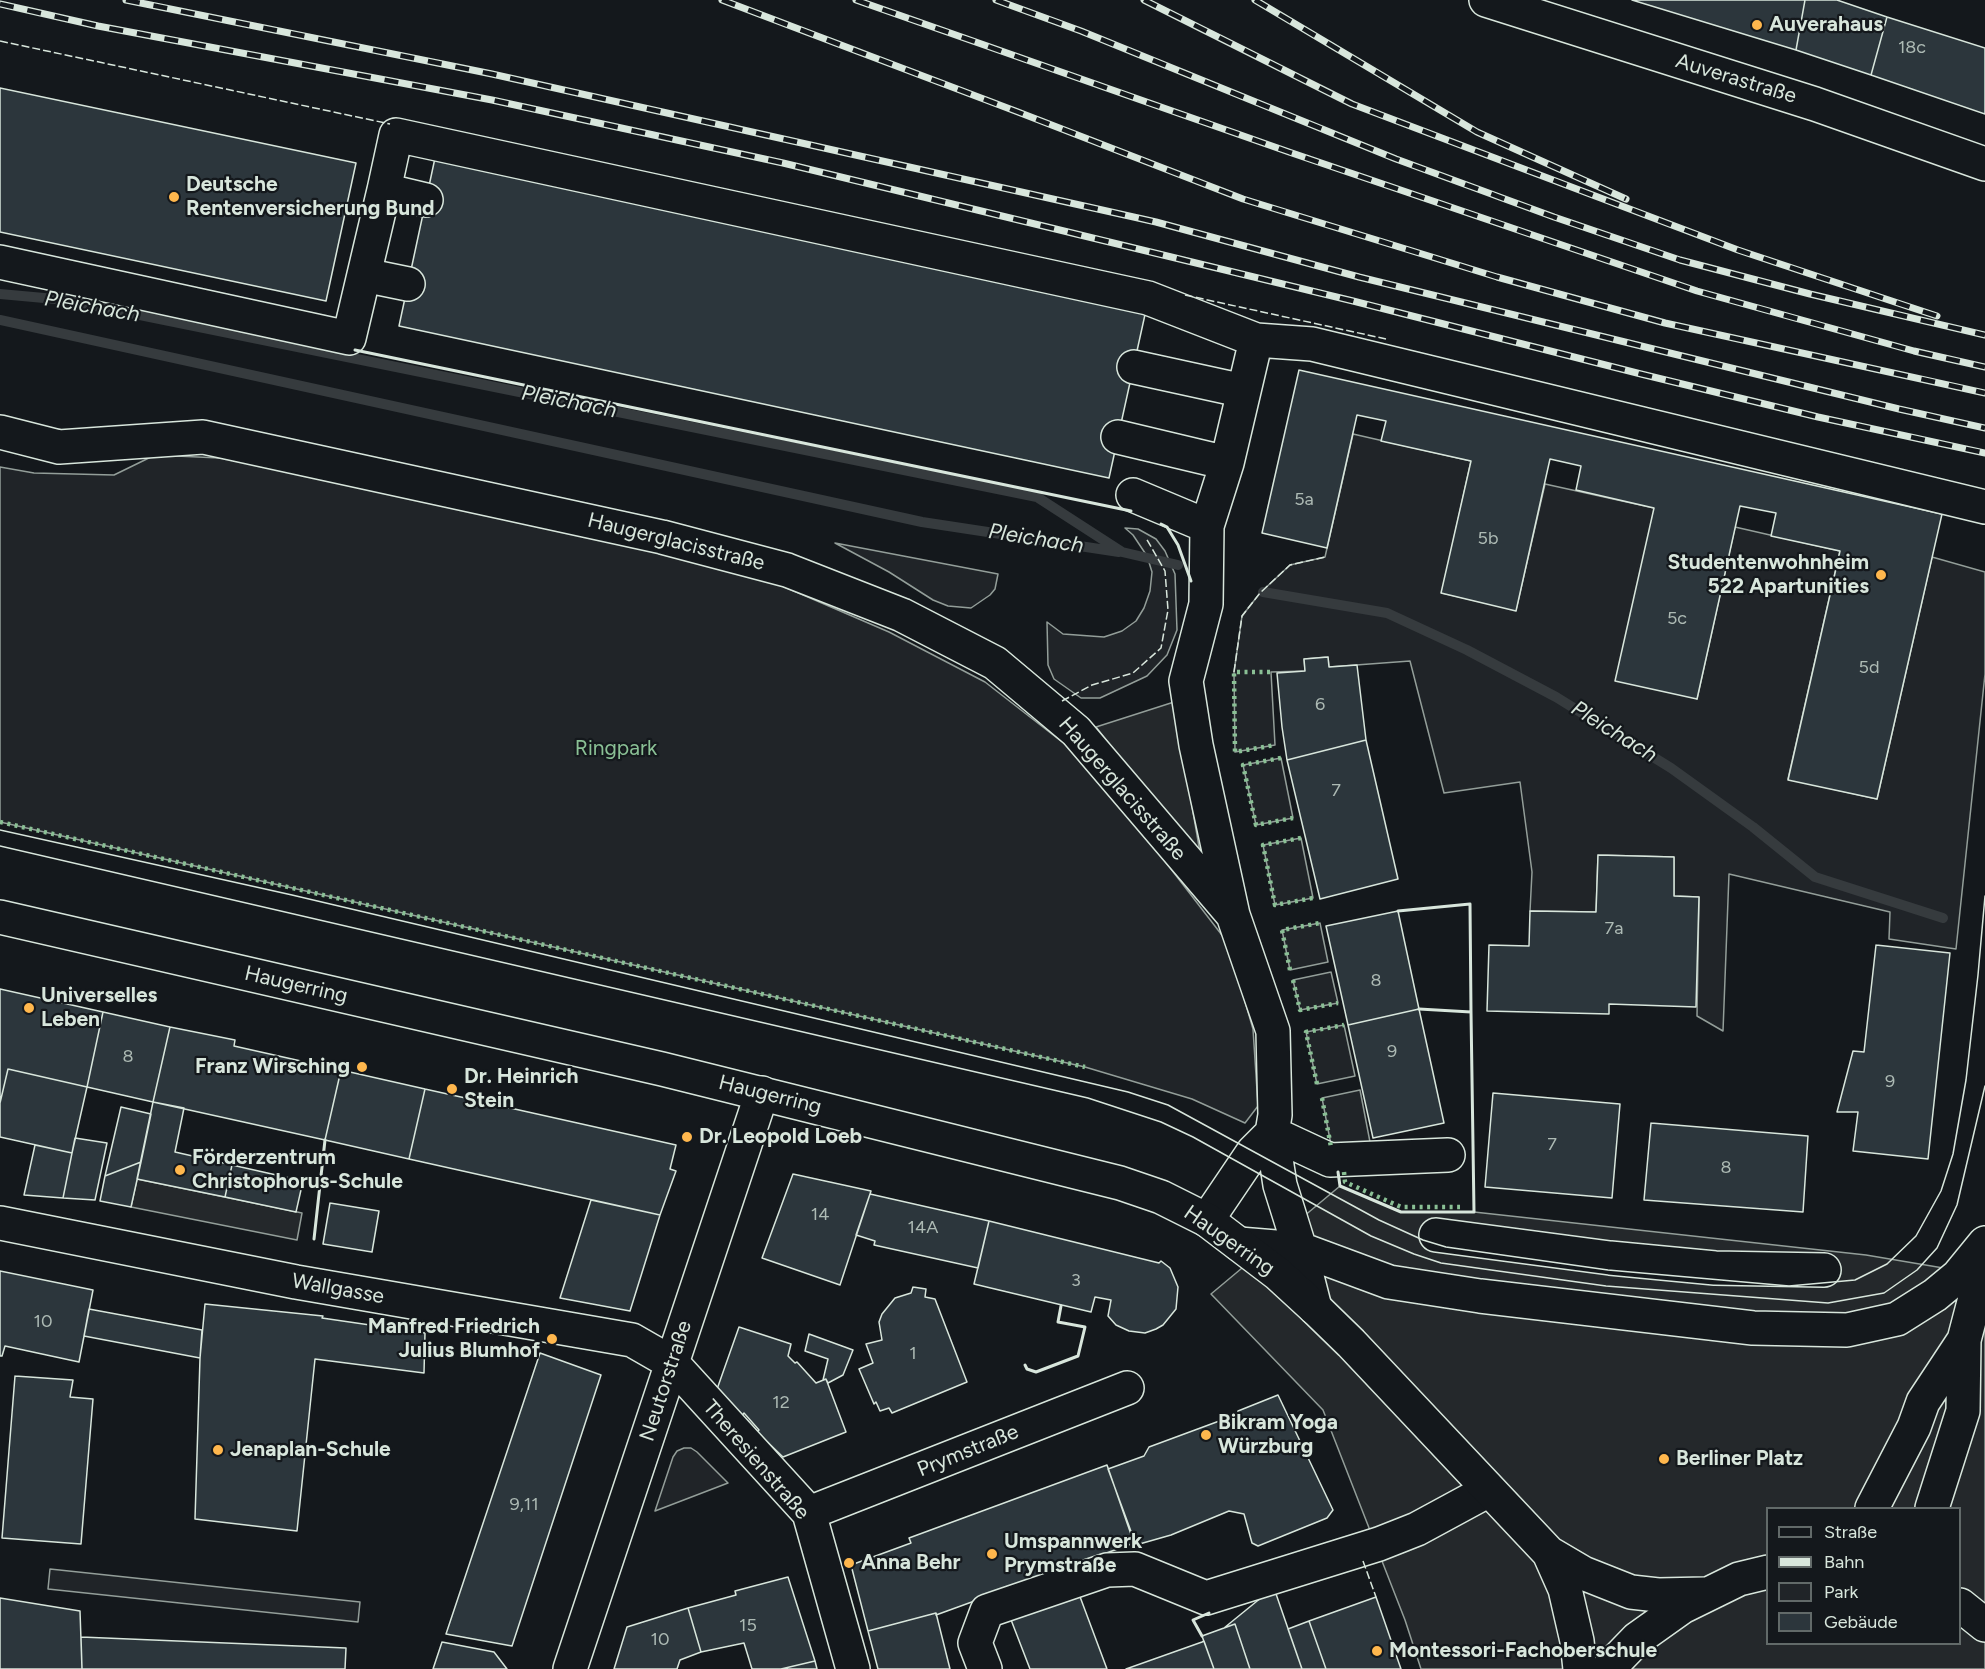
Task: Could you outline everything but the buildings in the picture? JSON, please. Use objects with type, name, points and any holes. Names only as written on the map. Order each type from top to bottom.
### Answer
[{"type":"street","name":"Auverastraße","points":[[1486,0],[1815,104],[1985,164]]},
{"type":"street","points":[[0,262],[349,338],[396,135],[1148,298],[1256,340],[1312,344],[1985,507]]},
{"type":"street","points":[[384,190],[426,200]]},
{"type":"street","points":[[364,275],[408,284]]},
{"type":"street","name":"Haugerglacisstraße","points":[[1256,340],[1227,463],[1207,526],[1206,604],[1185,681],[1196,745],[1233,915],[1274,1030],[1275,1115],[1272,1133],[1280,1185],[1300,1249]]},
{"type":"street","points":[[1134,367],[1244,391]]},
{"type":"street","name":"Haugerglacisstraße","points":[[0,432],[59,447],[203,437],[662,537],[775,567],[902,615],[995,663],[1076,731],[1233,915]]},
{"type":"street","points":[[1118,437],[1227,463]]},
{"type":"street","points":[[1133,495],[1207,526]]},
{"type":"street","name":"Haugerring","points":[[0,916],[663,1069],[1120,1183],[1161,1197],[1207,1220],[1278,1274],[1351,1343],[1549,1553],[1582,1573],[1630,1592],[1658,1595],[1705,1594]]},
{"type":"street","name":"Neutorstraße","points":[[570,1669],[762,1094]]},
{"type":"street","points":[[1207,1220],[1253,1152],[1272,1133],[1330,1161],[1448,1155]]},
{"type":"street","name":"Wallgasse","points":[[0,1223],[296,1282],[632,1340],[672,1363]]},
{"type":"street","points":[[1436,1235],[1610,1258],[1715,1268],[1824,1270]]},
{"type":"street","points":[[1239,1244],[1300,1249],[1389,1281],[1480,1296],[1754,1328],[1847,1330],[1897,1320],[1935,1295],[1958,1276],[1985,1243]]},
{"type":"street","points":[[1300,1249],[1315,1308]]},
{"type":"street","points":[[1602,1310],[1610,1258]]},
{"type":"street","points":[[1933,1507],[1963,1412],[1985,1260]]},
{"type":"street","points":[[1873,1507],[1914,1427],[1923,1402],[1973,1332]]},
{"type":"street","name":"Theresienstraße","points":[[672,1363],[809,1514],[853,1669]]},
{"type":"street","name":"Prymstraße","points":[[809,1514],[1127,1388]]},
{"type":"street","points":[[985,1669],[975,1643],[987,1611],[1107,1570],[1135,1569],[1206,1598],[1379,1544],[1418,1529],[1489,1490]]},
{"type":"street","name":"Haugerring","points":[[1549,1553],[1564,1589],[1577,1641],[1580,1669]]},
{"type":"street","points":[[1608,1669],[1637,1639],[1659,1622],[1705,1594],[1739,1579],[1766,1572]]},
{"type":"street","points":[[1961,1607],[1985,1625]]},
{"type":"green space","points":[[1353,434],[1471,461],[1442,593],[1516,610],[1545,484],[1654,508],[1697,699],[1735,527],[1840,551],[1788,779],[1877,799],[1932,557],[1985,572],[1985,674],[1956,949],[1889,939],[1890,912],[1729,874],[1723,1031],[1697,1016],[1699,897],[1674,896],[1674,857],[1598,855],[1596,912],[1530,911],[1532,872],[1520,782],[1444,793],[1410,661],[1329,667],[1328,657],[1304,659],[1305,671],[1271,672],[1275,745],[1235,752],[1234,672],[1242,616],[1260,593],[1290,565],[1325,557]]},
{"type":"green space","name":"Ringpark","points":[[155,455],[241,459],[675,550],[780,585],[889,632],[985,682],[1066,745],[1161,856],[1228,943],[1253,1029],[1258,1106],[1245,1123],[1192,1099],[1085,1067],[0,822],[0,467],[34,473],[114,475]]},
{"type":"green space","points":[[1125,528],[1138,529],[1156,539],[1165,551],[1175,574],[1177,630],[1167,655],[1147,676],[1100,698],[1081,698],[1054,679],[1048,665],[1047,622],[1063,634],[1104,637],[1122,631],[1136,621],[1150,591],[1152,572],[1147,556],[1133,535]]},
{"type":"green space","points":[[835,543],[998,574],[995,589],[971,608],[948,606],[933,600],[889,572]]},
{"type":"green space","points":[[1281,758],[1293,818],[1256,825],[1243,765]]},
{"type":"green space","points":[[1301,838],[1313,898],[1275,905],[1263,845]]},
{"type":"green space","points":[[1320,923],[1328,962],[1290,970],[1282,930]]},
{"type":"green space","points":[[1331,972],[1338,1003],[1300,1010],[1293,980]]},
{"type":"green space","points":[[1344,1025],[1355,1076],[1317,1084],[1306,1032]]},
{"type":"green space","points":[[1360,1090],[1370,1142],[1332,1150],[1322,1098]]},
{"type":"green space","points":[[691,1448],[697,1452],[728,1483],[655,1511],[673,1457],[677,1451]]},
{"type":"green space","points":[[50,1569],[360,1602],[358,1622],[48,1589]]},
{"type":"shaded area","points":[[1174,702],[1202,864],[1096,727]]},
{"type":"shaded area","points":[[137,1179],[302,1213],[297,1240],[131,1207]]},
{"type":"shaded area","name":"Berliner Platz","points":[[1340,1186],[1401,1212],[1474,1212],[1866,1255],[1985,1275],[1985,1669],[1421,1669],[1405,1620],[1323,1410],[1211,1294]]},
{"type":"waterway","name":"Pleichach","points":[[0,294],[66,300],[1037,497],[1122,552],[1178,565]]},
{"type":"waterway","name":"Pleichach","points":[[0,320],[922,522],[1119,552]]},
{"type":"waterway","name":"Pleichach","points":[[1263,592],[1387,613],[1467,650],[1556,697],[1671,768],[1753,827],[1815,877],[1943,918]]},
{"type":"tram line","points":[[0,830],[292,895],[1128,1092],[1168,1105],[1379,1220],[1423,1240],[1446,1247],[1608,1270],[1789,1286],[1855,1280],[1887,1264],[1916,1236],[1941,1191],[1953,1154],[1966,1080],[1985,896]]},
{"type":"tram line","points":[[0,846],[1088,1098],[1161,1122],[1193,1137],[1371,1236],[1414,1254],[1441,1263],[1606,1286],[1828,1303],[1884,1293],[1917,1270],[1937,1248],[1957,1205],[1985,1086]]},
{"type":"railway","points":[[126,0],[492,74],[1156,222],[1359,277],[1985,428]]},
{"type":"railway","points":[[722,0],[1243,199],[1497,277],[1665,323],[1985,393]]},
{"type":"railway","points":[[856,0],[1289,152],[1697,291],[1914,351],[1985,367]]},
{"type":"railway","points":[[996,0],[1081,31],[1396,159],[1680,260],[1810,294],[1985,335]]},
{"type":"railway","points":[[1144,0],[1352,104],[1738,250],[1937,316]]},
{"type":"railway","points":[[1255,0],[1477,132],[1626,199]]},
{"type":"railway","points":[[0,4],[98,26],[492,100],[783,163],[1353,301],[1818,417],[1985,453]]},
{"type":"hedge","points":[[1270,672],[1234,672],[1235,752],[1275,745]]},
{"type":"hedge","points":[[1281,758],[1243,765],[1256,825],[1293,818]]},
{"type":"hedge","points":[[0,822],[1085,1067]]},
{"type":"hedge","points":[[1301,838],[1263,845],[1275,905],[1313,898]]},
{"type":"hedge","points":[[1290,970],[1282,930],[1320,923]]},
{"type":"hedge","points":[[1293,980],[1300,1010],[1338,1003]]},
{"type":"hedge","points":[[1317,1084],[1306,1032],[1344,1025]]},
{"type":"hedge","points":[[1322,1098],[1331,1147]]},
{"type":"hedge","points":[[1344,1172],[1345,1182],[1401,1207],[1460,1207]]},
{"type":"fence","points":[[0,41],[390,124]]},
{"type":"fence","points":[[1185,295],[1386,339]]},
{"type":"fence","points":[[1062,701],[1092,685],[1133,673],[1161,648],[1168,610],[1165,571],[1146,538]]},
{"type":"fence","points":[[1234,672],[1242,616],[1260,593],[1290,565],[1325,557]]},
{"type":"fence","points":[[1363,1561],[1376,1597]]},
{"type":"wall","points":[[355,350],[1131,511]]},
{"type":"wall","points":[[1161,524],[1167,527],[1178,545],[1191,581]]},
{"type":"wall","points":[[1398,911],[1470,904],[1471,1012],[1419,1009]]},
{"type":"wall","points":[[1338,1172],[1340,1186],[1401,1212],[1474,1212],[1471,1012]]},
{"type":"wall","points":[[314,1239],[325,1140]]},
{"type":"wall","points":[[1025,1365],[1027,1369],[1036,1372],[1078,1356],[1085,1327],[1058,1322],[1061,1306]]},
{"type":"wall","points":[[1202,1636],[1193,1620],[1209,1613]]},
{"type":"place","name":"Auverahaus","points":[[1757,25]]},
{"type":"place","name":"Deutsche Rentenversicherung Bund","points":[[174,197]]},
{"type":"place","name":"Studentenwohnheim 522 Apartunities","points":[[1881,575]]},
{"type":"place","name":"Universelles Leben","points":[[29,1008]]},
{"type":"place","name":"Franz Wirsching","points":[[362,1067]]},
{"type":"place","name":"Dr. Heinrich Stein","points":[[452,1089]]},
{"type":"place","name":"Dr. Leopold Loeb","points":[[687,1137]]},
{"type":"place","name":"Förderzentrum Christophorus-Schule","points":[[180,1170]]},
{"type":"place","name":"Manfred Friedrich Julius Blumhof","points":[[552,1339]]},
{"type":"place","name":"Bikram Yoga Würzburg","points":[[1206,1435]]},
{"type":"place","name":"Jenaplan-Schule","points":[[218,1450]]},
{"type":"place","name":"Berliner Platz","points":[[1664,1459]]},
{"type":"place","name":"Umspannwerk Prymstraße","points":[[992,1554]]},
{"type":"place","name":"Anna Behr","points":[[849,1563]]},
{"type":"place","name":"Montessori-Fachoberschule","points":[[1377,1651]]}]
